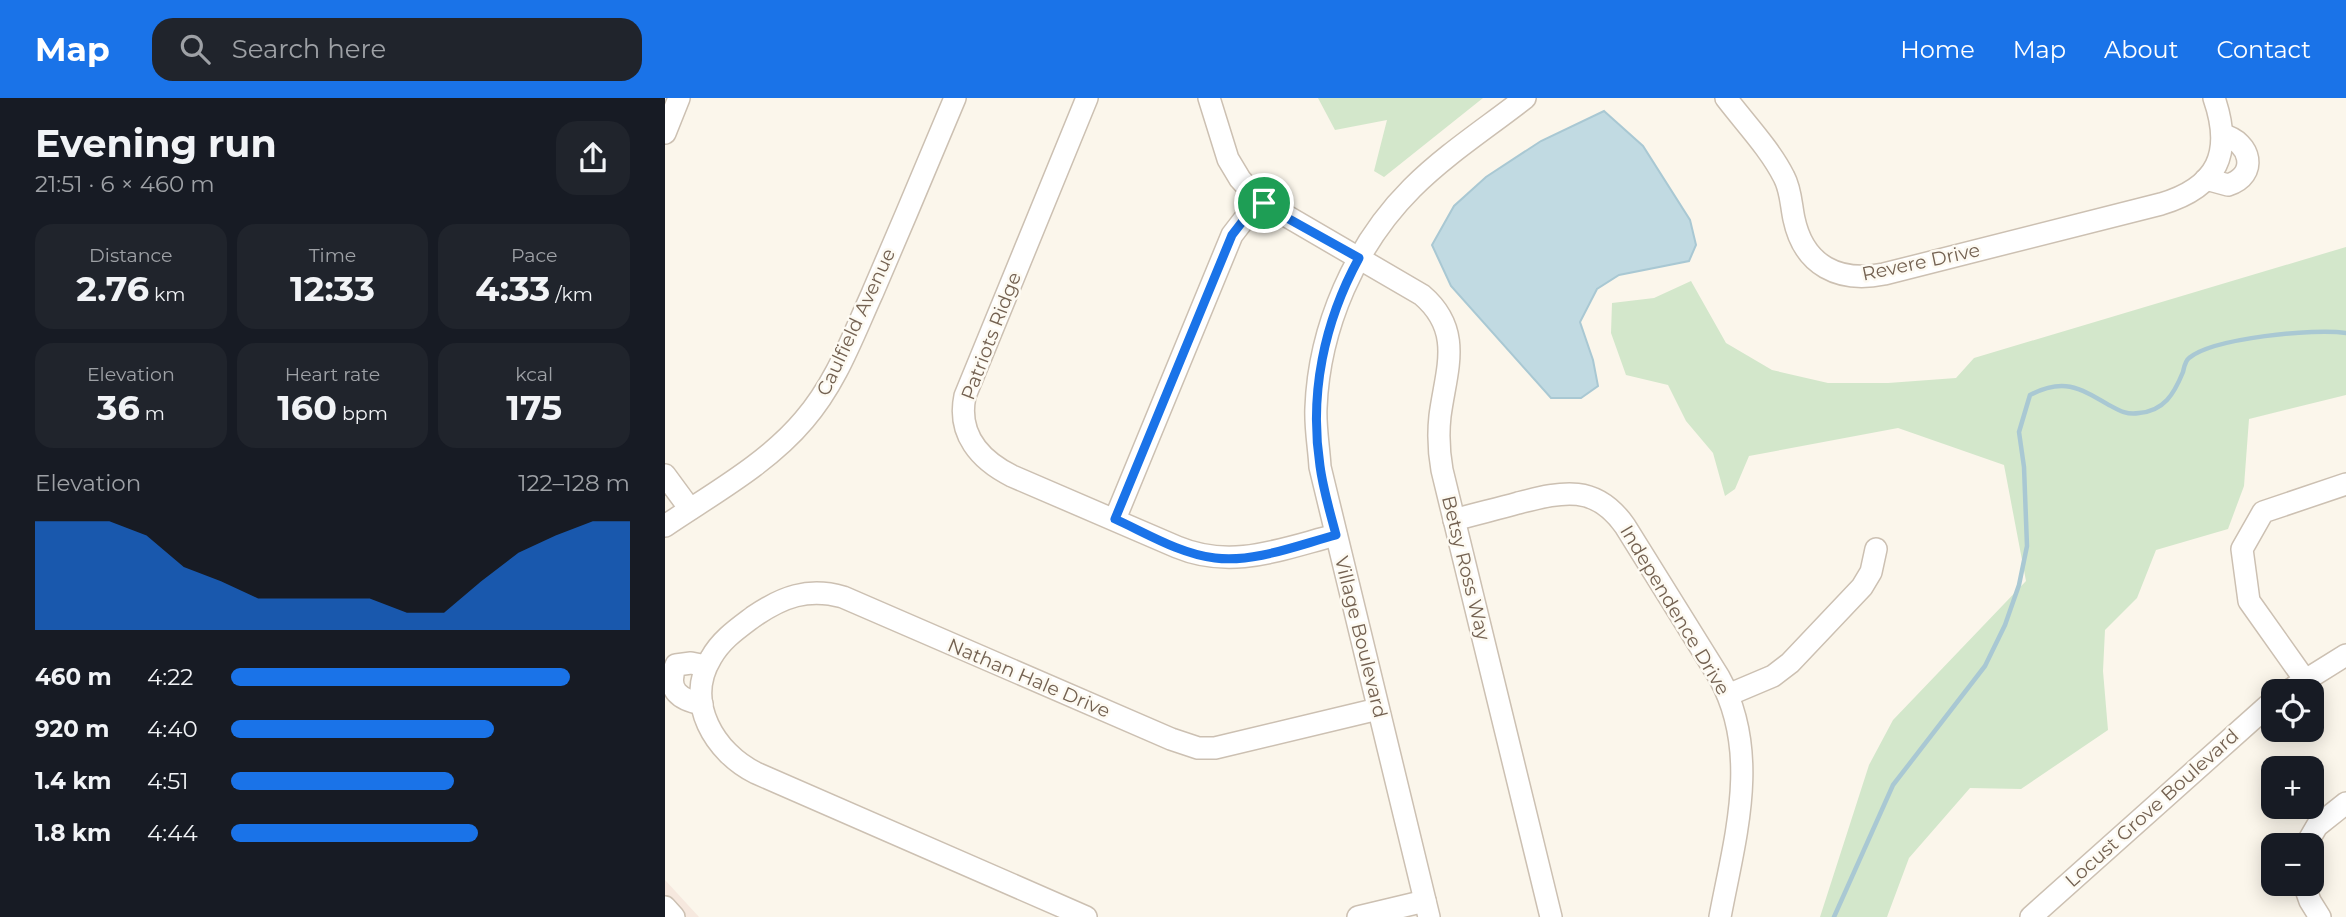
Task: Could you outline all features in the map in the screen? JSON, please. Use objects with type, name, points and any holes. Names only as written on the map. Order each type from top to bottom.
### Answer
[{"type":"street","name":"Caulfield Avenue","points":[[665,526],[759,461],[803,422],[827,390],[886,261],[955,98]]},
{"type":"street","name":"Patriots Ridge","points":[[1087,98],[967,390],[963,415],[965,428],[974,446],[993,466],[1183,550],[1217,558],[1250,556],[1336,535]]},
{"type":"street","points":[[1209,98],[1228,159],[1259,200],[1359,258]]},
{"type":"street","name":"Village Boulevard","points":[[1427,909],[1320,467],[1315,410],[1320,367],[1331,324],[1347,282],[1359,258],[1395,207],[1417,184],[1525,98]]},
{"type":"street","name":"Revere Drive","points":[[1726,98],[1784,177],[1796,228],[1807,251],[1822,265],[1849,276],[1884,274],[2161,204],[2186,195],[2206,179]]},
{"type":"street","points":[[2214,98],[2223,135],[2219,158],[2206,179],[2228,185],[2241,178],[2247,169],[2248,159],[2237,140],[2223,135]]},
{"type":"street","points":[[1115,519],[1232,235],[1259,200]]},
{"type":"street","name":"Betsy Ross Way","points":[[1359,258],[1428,300],[1441,317],[1448,335],[1450,359],[1440,416],[1442,470],[1551,917]]},
{"type":"street","points":[[665,475],[690,509]]},
{"type":"street","points":[[2292,679],[2249,601],[2242,549],[2263,512],[2346,484]]},
{"type":"street","name":"Independence Drive","points":[[1454,520],[1564,493],[1584,495],[1606,506],[1619,517],[1728,695],[1741,745],[1742,793],[1720,917]]},
{"type":"street","points":[[1728,695],[1773,676],[1790,663],[1862,587],[1871,572],[1876,549]]},
{"type":"street","name":"Nathan Hale Drive","points":[[1086,917],[750,770],[723,749],[709,728],[702,704],[702,684],[706,666],[727,636],[768,607],[789,596],[820,592],[843,597],[1190,746],[1230,746],[1378,709]]},
{"type":"street","points":[[2308,679],[2346,656]]},
{"type":"street","points":[[702,704],[675,696],[670,690],[668,679],[676,664],[706,666]]},
{"type":"street","name":"Locust Grove Boulevard","points":[[2031,917],[2261,710]]},
{"type":"street","points":[[2313,833],[2317,826],[2346,803]]},
{"type":"street","points":[[2307,896],[2321,917]]},
{"type":"street","points":[[665,907],[674,917]]},
{"type":"street","points":[[1358,917],[1427,909]]},
{"type":"shaded area","points":[[665,880],[699,917],[665,917]]},
{"type":"green space","points":[[1318,98],[1483,98],[1384,177],[1374,171],[1387,120],[1335,130]]},
{"type":"green space","points":[[2346,247],[2346,395],[2249,419],[2244,486],[2228,529],[2156,550],[2137,598],[2105,630],[2103,671],[2108,730],[2021,789],[1970,788],[1909,858],[1887,917],[1820,917],[1869,765],[1893,720],[2026,581],[2004,465],[1898,428],[1749,456],[1735,489],[1725,496],[1713,453],[1686,421],[1668,385],[1626,375],[1611,333],[1612,303],[1654,298],[1691,281],[1726,343],[1772,370],[1828,383],[1888,383],[1956,378],[1974,358]]},
{"type":"water","points":[[1604,111],[1643,146],[1690,220],[1696,245],[1689,261],[1619,275],[1597,289],[1580,322],[1593,360],[1598,386],[1581,398],[1551,398],[1451,286],[1432,245],[1454,206],[1486,177],[1541,141]]},
{"type":"waterway","points":[[1834,917],[1893,785],[1985,666],[2005,625],[2019,585],[2027,546],[2024,467],[2019,432],[2030,395],[2052,387],[2070,387],[2088,393],[2124,412],[2148,412],[2167,400],[2180,380],[2189,358],[2201,351],[2241,340],[2289,333],[2346,333]]},
{"type":"route","points":[[1259,200],[1264,203],[1359,258],[1331,324],[1320,367],[1315,410],[1320,467],[1336,535],[1250,556],[1212,558],[1183,550],[1115,519],[1232,235],[1259,200]]}]
